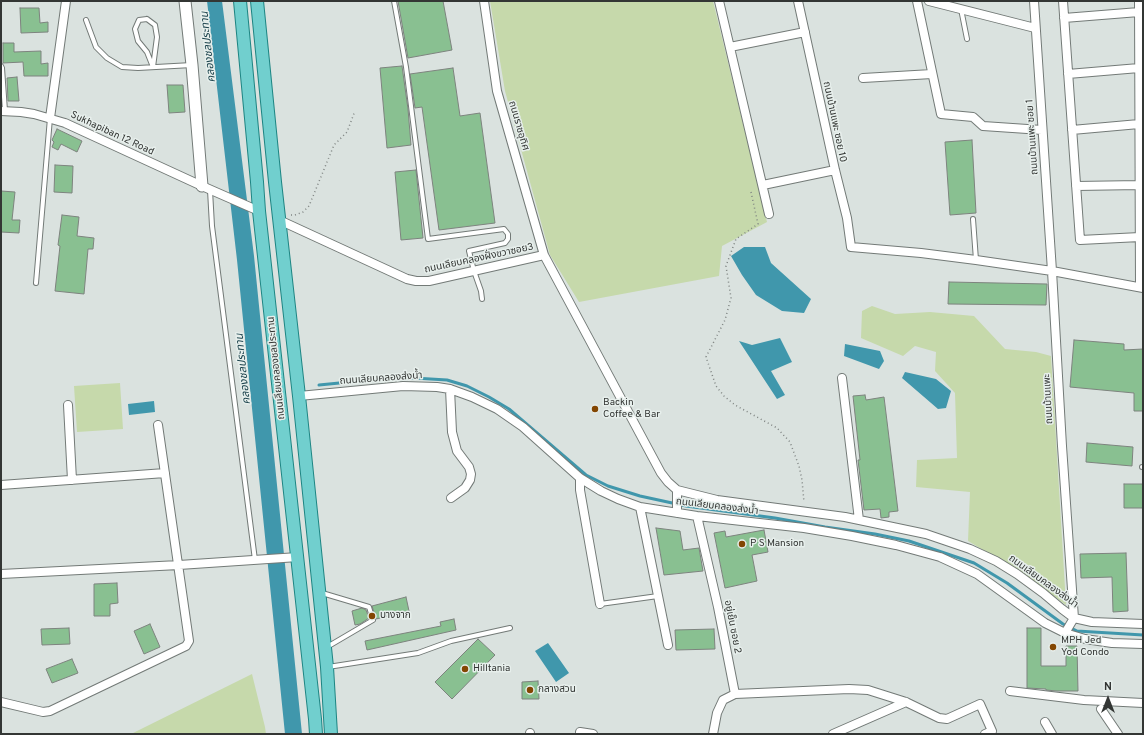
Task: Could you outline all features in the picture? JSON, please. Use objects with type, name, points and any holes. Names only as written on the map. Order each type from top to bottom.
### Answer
[{"type":"main road","points":[[185,1],[206,188]]},
{"type":"main road","name":"ถนนเลียบคลองชลประทาน","points":[[240,1],[259,211],[316,719],[316,734]]},
{"type":"main road","name":"ถนนเลียบคลองชลประทาน","points":[[257,1],[275,182],[320,592],[331,734]]},
{"type":"main road","points":[[257,182],[262,202],[266,206],[270,207],[274,205],[275,202],[275,182]]},
{"type":"main road","points":[[268,287],[277,267],[274,231],[278,230],[281,235]]},
{"type":"street","points":[[50,118],[66,1]]},
{"type":"street","name":"ถนนราชอุทิศ","points":[[484,1],[498,91],[544,255]]},
{"type":"street","points":[[719,1],[769,214]]},
{"type":"street","name":"ถนนบ้านแพะ ซอย 10","points":[[798,1],[834,170],[846,218],[851,247],[921,253],[976,260]]},
{"type":"street","points":[[917,1],[941,114],[973,117],[983,126],[1042,130]]},
{"type":"street","points":[[929,1],[1035,28]]},
{"type":"street","name":"ถนนบ้านแพะ ซอย 1","points":[[1034,1],[1052,271]]},
{"type":"street","points":[[1063,1],[1080,240],[1140,237]]},
{"type":"street","points":[[976,260],[1052,271],[1141,288],[1139,1]]},
{"type":"street","points":[[1064,18],[1139,12]]},
{"type":"street","points":[[730,47],[805,32]]},
{"type":"street","points":[[1068,74],[1139,68]]},
{"type":"street","points":[[863,78],[932,74]]},
{"type":"street","name":"Sukhapiban 12 Road","points":[[3,111],[28,113],[65,123],[259,211]]},
{"type":"street","points":[[1072,130],[1139,124]]},
{"type":"street","points":[[763,185],[834,170]]},
{"type":"street","points":[[1076,186],[1140,185]]},
{"type":"street","name":"ถนนเลียบคลองฝั่งขวาซอย3","points":[[279,217],[407,279],[416,281],[429,281],[544,255],[661,473],[677,490]]},
{"type":"street","name":"ถนนบ้านแพะ","points":[[1052,271],[1074,618]]},
{"type":"street","points":[[842,378],[859,520]]},
{"type":"street","name":"ถนนเลียบคลองส่งน้ำ","points":[[299,396],[403,386],[438,387],[450,389],[472,397],[504,414],[524,427],[580,478],[601,492],[640,507],[698,516],[804,528],[896,545],[940,557],[977,574],[1045,623],[1065,633],[1084,639],[1112,643],[1143,644]]},
{"type":"street","points":[[450,389],[452,432],[457,451],[469,467],[471,474],[470,480],[465,488],[452,498]]},
{"type":"street","points":[[68,405],[72,480]]},
{"type":"street","points":[[1,702],[43,712],[50,711],[186,646],[189,641],[158,425]]},
{"type":"street","points":[[1,485],[165,473]]},
{"type":"street","points":[[580,478],[580,490],[600,604]]},
{"type":"street","points":[[677,490],[677,513]]},
{"type":"street","name":"ถนนเลียบคลองส่งน้ำ","points":[[677,490],[717,500],[845,517],[926,534],[970,549],[996,561],[1017,574],[1074,618],[1092,622],[1143,624]]},
{"type":"street","points":[[640,507],[668,645]]},
{"type":"street","name":"อยู่เย็น ซอย 2","points":[[698,516],[735,694]]},
{"type":"street","points":[[1,574],[298,557]]},
{"type":"street","points":[[1065,633],[1074,618]]},
{"type":"street","points":[[713,734],[717,714],[723,700],[735,694],[849,689],[868,690],[906,702],[939,718],[947,719],[980,704],[992,731],[985,734]]},
{"type":"street","points":[[1010,691],[1084,700],[1143,704]]},
{"type":"street","points":[[833,734],[906,702]]},
{"type":"street","points":[[1101,710],[1118,734]]},
{"type":"street","points":[[1045,722],[1052,734]]},
{"type":"street","points":[[580,732],[593,734]]},
{"type":"lane","points":[[394,1],[406,66],[428,239],[504,230],[508,234],[508,239],[505,243],[469,250],[482,299]]},
{"type":"lane","points":[[961,9],[967,39]]},
{"type":"lane","points":[[147,19],[155,25],[157,36],[154,67],[147,52],[138,41],[135,29],[139,20],[147,19]]},
{"type":"lane","points":[[86,20],[96,47],[107,58],[122,66],[138,68],[192,65]]},
{"type":"lane","points":[[1,66],[3,111]]},
{"type":"lane","points":[[36,283],[50,118]]},
{"type":"lane","points":[[206,188],[255,560]]},
{"type":"lane","points":[[973,219],[976,260]]},
{"type":"lane","points":[[320,592],[369,606],[373,620],[325,648]]},
{"type":"lane","points":[[600,604],[658,596]]},
{"type":"lane","points":[[327,667],[418,654],[451,641],[510,628]]},
{"type":"path","points":[[279,217],[295,215],[303,212],[309,206],[334,145],[347,132],[355,111]]},
{"type":"path","points":[[750,192],[758,224],[736,239],[726,266],[731,298],[724,320],[706,357],[716,386],[724,396],[735,405],[777,428],[790,442],[799,466],[805,512]]},
{"type":"green space","points":[[490,1],[713,1],[767,222],[722,246],[719,276],[579,302],[550,255],[505,91]]},
{"type":"green space","points":[[872,306],[895,314],[930,312],[974,316],[1005,349],[1036,352],[1051,356],[1066,605],[1017,570],[968,541],[970,492],[916,487],[917,460],[957,458],[955,393],[935,371],[936,352],[915,346],[903,356],[861,338],[862,311]]},
{"type":"green space","points":[[120,383],[123,429],[77,432],[74,386]]},
{"type":"green space","points":[[252,674],[266,734],[131,734]]},
{"type":"water","points":[[207,1],[222,1],[254,256],[302,734],[285,734],[237,260]]},
{"type":"water","points":[[744,247],[765,247],[771,263],[811,299],[804,313],[782,311],[756,295],[731,256]]},
{"type":"water","points":[[780,338],[792,362],[771,371],[785,395],[777,399],[739,341],[752,345]]},
{"type":"water","points":[[845,344],[880,351],[884,361],[879,369],[844,356]]},
{"type":"water","points":[[905,372],[936,379],[951,391],[946,408],[938,409],[902,378]]},
{"type":"water","points":[[154,401],[155,412],[129,415],[128,404]]},
{"type":"water","points":[[548,643],[569,673],[556,682],[535,651]]},
{"type":"building","points":[[398,1],[443,1],[452,50],[408,58]]},
{"type":"building","points":[[20,8],[39,8],[40,23],[48,22],[48,32],[21,33]]},
{"type":"building","points":[[3,43],[14,43],[14,52],[41,51],[41,64],[48,63],[48,76],[24,76],[23,62],[3,63]]},
{"type":"building","points":[[402,66],[411,145],[387,148],[380,68]]},
{"type":"building","points":[[453,68],[460,116],[480,113],[495,223],[439,230],[422,107],[415,108],[410,74]]},
{"type":"building","points":[[17,77],[19,101],[8,101],[7,78]]},
{"type":"building","points":[[167,85],[183,85],[185,112],[169,113]]},
{"type":"building","points":[[57,129],[82,141],[77,152],[61,144],[58,150],[52,147],[54,142],[52,140]]},
{"type":"building","points":[[972,140],[976,213],[950,215],[945,142]]},
{"type":"building","points":[[55,165],[73,166],[72,193],[54,192]]},
{"type":"building","points":[[416,170],[423,238],[401,240],[395,172]]},
{"type":"building","points":[[1,191],[15,192],[12,220],[20,220],[19,233],[1,232]]},
{"type":"building","points":[[62,215],[79,217],[77,236],[94,238],[93,249],[88,249],[84,294],[55,291],[60,246],[58,245]]},
{"type":"building","points":[[949,282],[1047,284],[1046,305],[948,304]]},
{"type":"building","points":[[1074,340],[1124,344],[1124,350],[1143,349],[1143,411],[1134,411],[1134,393],[1070,387]]},
{"type":"building","points":[[865,395],[866,400],[884,397],[898,511],[889,512],[889,517],[881,518],[880,509],[864,510],[853,396]]},
{"type":"building","points":[[1087,443],[1133,447],[1132,466],[1086,462]]},
{"type":"building","points":[[1124,484],[1143,484],[1143,508],[1124,508]]},
{"type":"building","points":[[656,528],[680,531],[683,550],[699,548],[703,571],[664,575]]},
{"type":"building","points":[[764,530],[768,552],[752,555],[757,581],[725,588],[714,533],[725,531],[726,537]]},
{"type":"building","points":[[1126,553],[1128,611],[1113,612],[1112,577],[1081,578],[1080,554]]},
{"type":"building","points":[[117,583],[118,603],[110,604],[110,616],[94,616],[94,584]]},
{"type":"building","name":"บางจาก","points":[[406,597],[409,611],[376,619],[372,606]]},
{"type":"building","points":[[362,608],[366,610],[369,618],[360,624],[355,625],[352,611]]},
{"type":"building","points":[[454,619],[456,630],[367,650],[365,641],[441,626],[440,622]]},
{"type":"building","points":[[150,624],[160,647],[144,654],[134,631]]},
{"type":"building","points":[[69,628],[70,644],[42,645],[41,629]]},
{"type":"building","points":[[1027,628],[1041,628],[1041,666],[1066,666],[1066,646],[1077,646],[1078,691],[1057,691],[1027,688]]},
{"type":"building","points":[[714,629],[715,649],[676,650],[675,630]]},
{"type":"building","name":"Hilltania","points":[[478,639],[495,655],[452,699],[435,682]]},
{"type":"building","points":[[72,659],[78,673],[52,683],[46,669]]},
{"type":"building","name":"กลางสวน","points":[[538,681],[539,699],[522,699],[522,682]]},
{"type":"waterway","points":[[319,385],[390,378],[414,378],[447,380],[467,386],[509,409],[586,475],[608,486],[640,496],[686,506],[775,518],[909,541],[974,563],[1007,583],[1063,624],[1077,631],[1143,635]]},
{"type":"place","name":"Backin Coffee & Bar","points":[[595,409]]},
{"type":"place","name":"P S Mansion","points":[[742,544]]},
{"type":"place","name":"บางจาก","points":[[372,616]]},
{"type":"place","name":"MPH Jed Yod Condo","points":[[1053,647]]},
{"type":"place","name":"Hilltania","points":[[465,669]]},
{"type":"place","name":"กลางสวน","points":[[530,690]]},
{"type":"water label","name":"คลองชลประทาน","points":[[209,47]]},
{"type":"water label","name":"คลองชลประทาน","points":[[244,369]]}]
